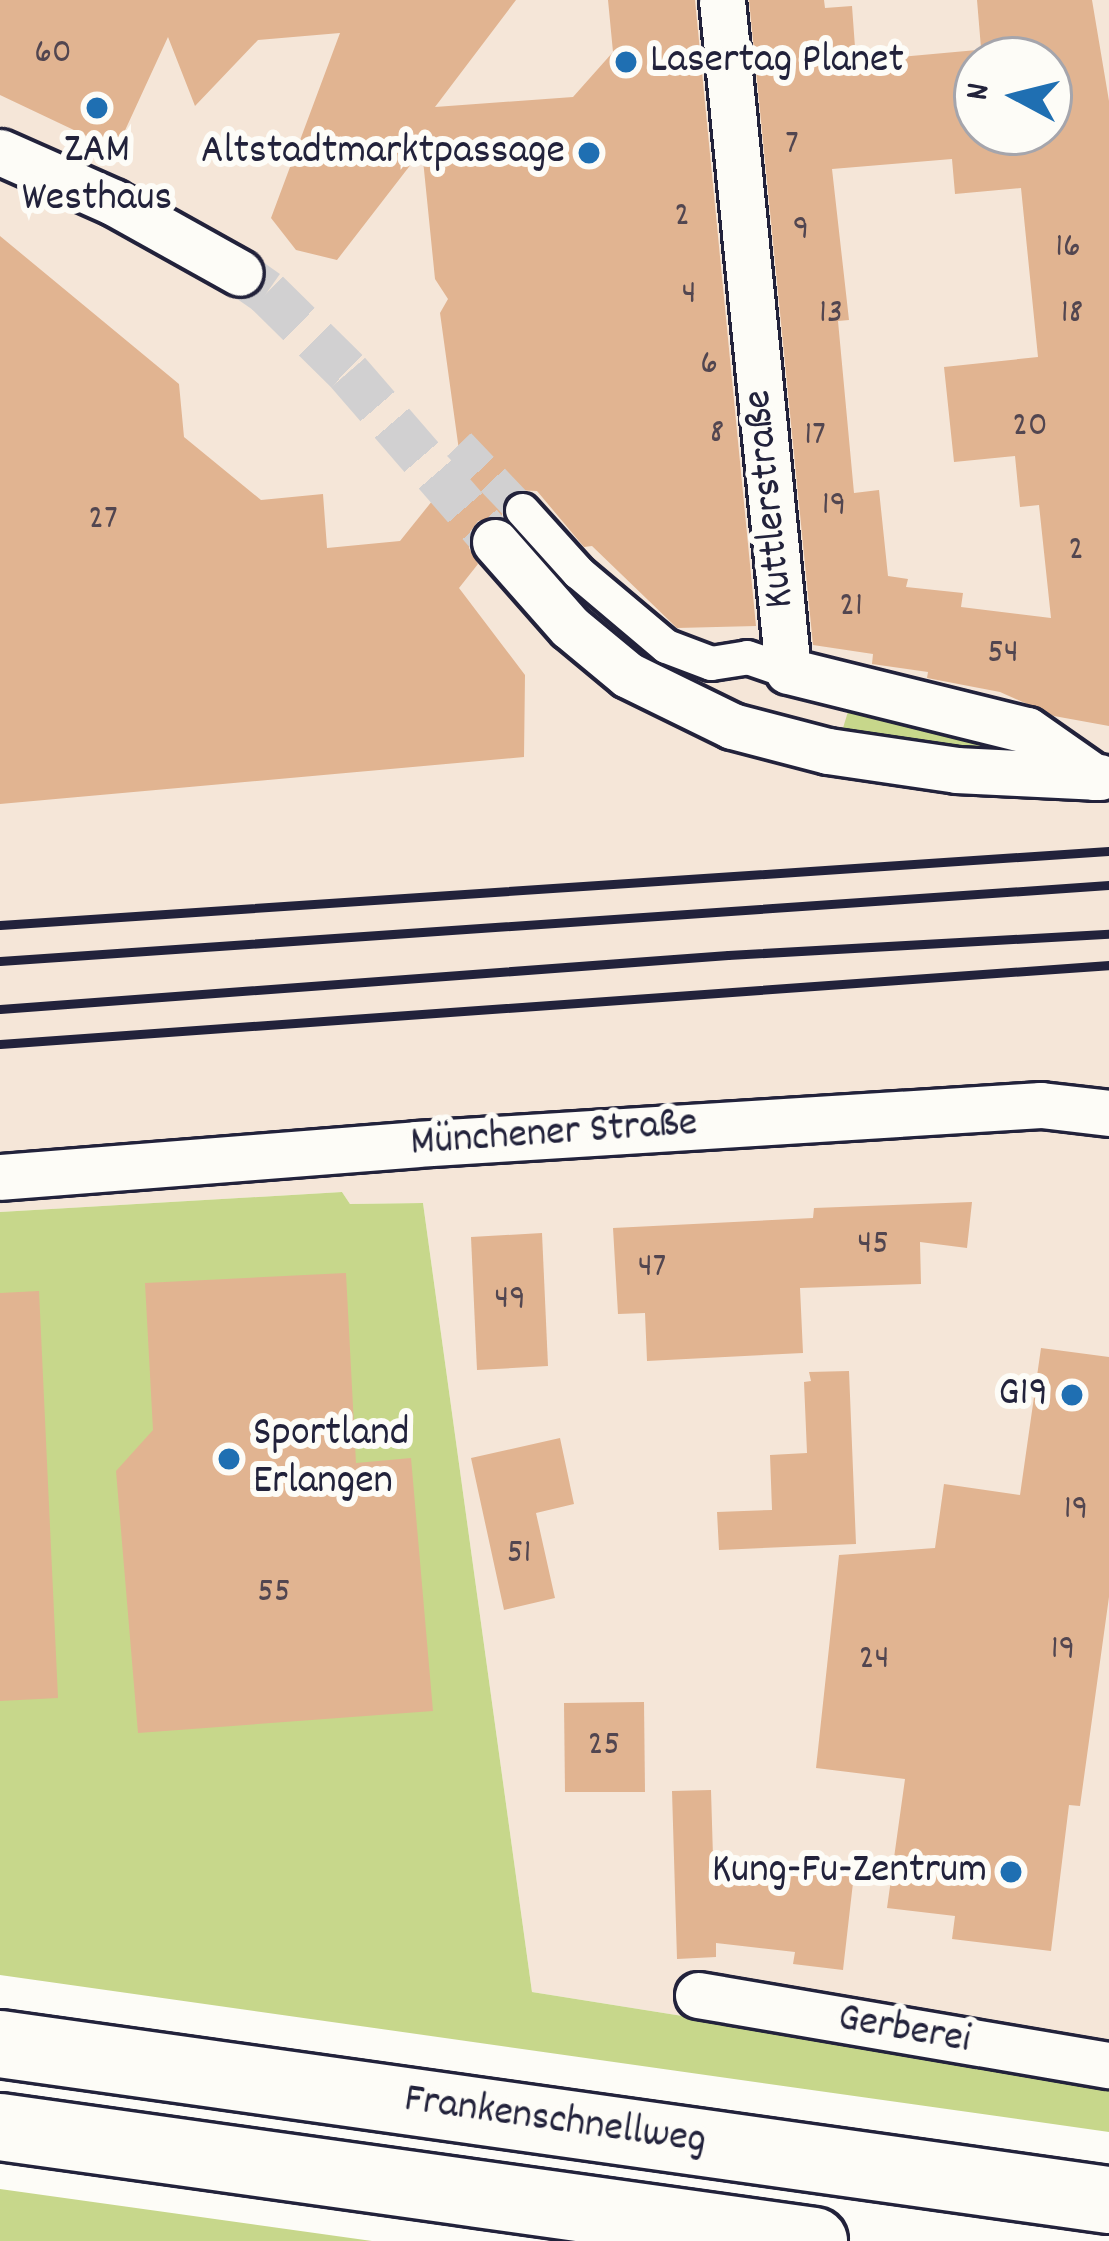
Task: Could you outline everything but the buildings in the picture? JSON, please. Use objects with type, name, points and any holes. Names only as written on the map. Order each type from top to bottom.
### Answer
[{"type":"highway","name":"Frankenschnellweg","points":[[0,2044],[1109,2200]]},
{"type":"highway","name":"Frankenschnellweg","points":[[0,2127],[814,2241]]},
{"type":"street","name":"Kuttlerstraße","points":[[722,0],[788,671]]},
{"type":"street","points":[[0,152],[113,202],[240,273]]},
{"type":"street","points":[[508,526],[578,572],[666,646],[711,663],[747,657],[1027,730],[1102,777]]},
{"type":"street","points":[[508,526],[570,627],[628,675],[732,726],[828,751],[934,767],[1102,777]]},
{"type":"street","name":"Münchener Straße","points":[[0,1177],[416,1144],[1020,1106],[1109,1113]]},
{"type":"street","name":"Gerberei","points":[[698,1995],[1109,2065]]},
{"type":"shaded area","points":[[0,0],[1109,0],[1109,2084],[532,1992],[423,1203],[350,1204],[342,1192],[0,1212]]},
{"type":"green space","points":[[850,705],[1001,740],[1019,756],[924,746],[843,728]]},
{"type":"green space","name":"Sportland Erlangen","points":[[342,1192],[350,1204],[423,1203],[532,1992],[1109,2084],[1109,2132],[0,1975],[0,1212]]},
{"type":"green space","points":[[0,2189],[372,2241],[0,2241]]},
{"type":"tunnel","points":[[240,273],[267,292],[348,372],[495,542]]},
{"type":"tunnel","points":[[459,444],[522,510]]},
{"type":"railway","points":[[0,925],[1109,851]]},
{"type":"railway","points":[[0,961],[1109,885]]},
{"type":"railway","points":[[0,1009],[728,955],[1109,934]]},
{"type":"railway","points":[[0,1044],[1109,965]]},
{"type":"place","name":"Lasertag Planet","points":[[626,62]]},
{"type":"place","name":"ZAM Westhaus","points":[[97,108]]},
{"type":"place","name":"Altstadtmarktpassage","points":[[589,153]]},
{"type":"place","name":"G19","points":[[1072,1395]]},
{"type":"place","name":"Sportland Erlangen","points":[[229,1459]]},
{"type":"place","name":"Kung-Fu-Zentrum","points":[[1011,1872]]}]
